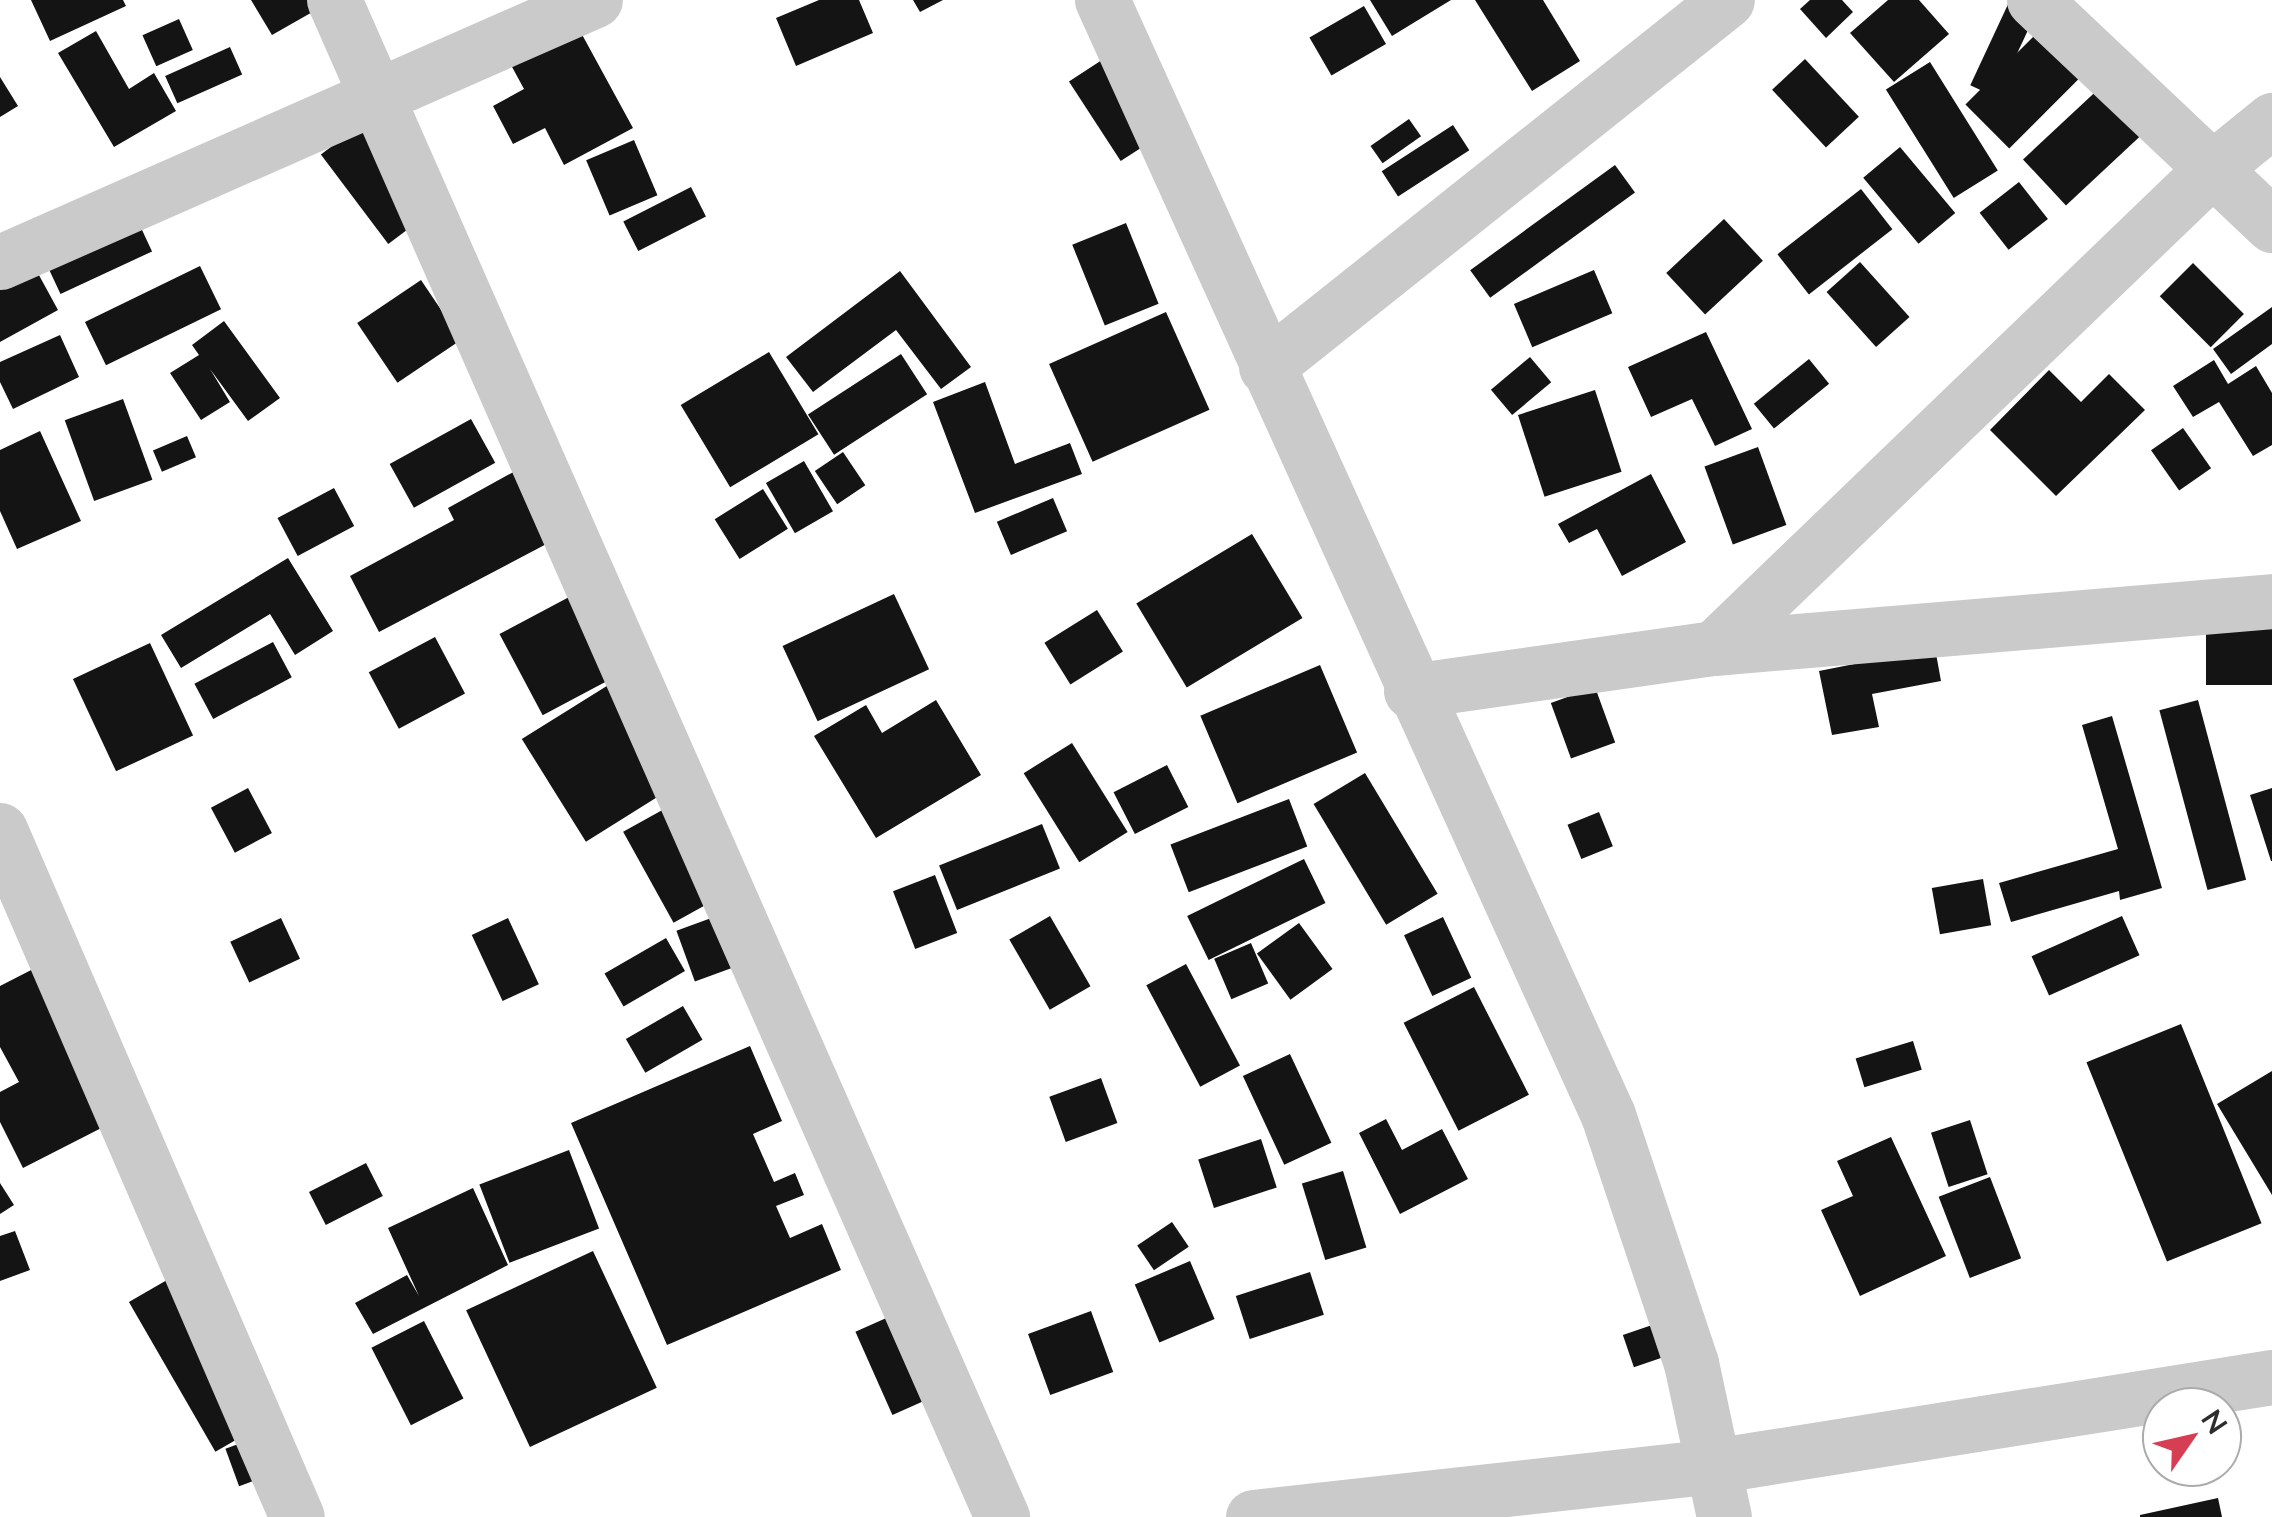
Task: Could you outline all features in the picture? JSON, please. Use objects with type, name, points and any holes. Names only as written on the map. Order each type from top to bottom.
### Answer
[{"type":"street","points":[[334,0],[380,96],[1002,1517]]},
{"type":"street","points":[[0,262],[596,0]]},
{"type":"street","points":[[1102,0],[1411,691],[1608,1115],[1691,1363],[1718,1492]]},
{"type":"street","points":[[1266,366],[1727,0]]},
{"type":"street","points":[[2034,0],[2272,225]]},
{"type":"street","points":[[1714,648],[2214,168],[2272,120]]},
{"type":"street","points":[[1411,691],[1714,648],[2272,602]]},
{"type":"street","points":[[0,830],[297,1517]]},
{"type":"street","points":[[1252,1517],[1718,1492],[2272,1377]]},
{"type":"building","points":[[31,0],[123,0],[126,6],[50,41]]},
{"type":"building","points":[[251,0],[328,0],[330,2],[272,35]]},
{"type":"building","points":[[819,0],[859,0],[873,33],[796,66],[776,18]]},
{"type":"building","points":[[913,0],[943,0],[920,12]]},
{"type":"building","points":[[1370,0],[1451,0],[1392,36]]},
{"type":"building","points":[[1475,0],[1543,0],[1580,61],[1532,91]]},
{"type":"building","points":[[1810,0],[1842,0],[1853,12],[1826,38],[1800,9]]},
{"type":"building","points":[[1888,0],[1919,0],[1949,34],[1894,82],[1850,33]]},
{"type":"building","points":[[2010,0],[2036,12],[1997,97],[1970,85]]},
{"type":"building","points":[[1364,6],[1386,44],[1331,76],[1309,38]]},
{"type":"building","points":[[2063,7],[2107,51],[2009,148],[1965,105]]},
{"type":"building","points":[[179,19],[193,50],[156,66],[142,35]]},
{"type":"building","points":[[579,29],[633,128],[564,165],[545,128],[513,144],[493,106],[524,89],[511,65]]},
{"type":"building","points":[[96,31],[129,89],[154,73],[176,111],[114,147],[58,53]]},
{"type":"building","points":[[230,47],[242,74],[177,103],[165,76]]},
{"type":"building","points":[[1105,58],[1157,138],[1121,161],[1069,81]]},
{"type":"building","points":[[1805,59],[1859,117],[1826,147],[1772,90]]},
{"type":"building","points":[[1930,62],[1998,171],[1954,198],[1886,90]]},
{"type":"building","points":[[2121,68],[2164,114],[2066,205],[2023,159]]},
{"type":"building","points":[[0,77],[18,106],[0,117]]},
{"type":"building","points":[[1409,119],[1421,136],[1383,163],[1370,146]]},
{"type":"building","points":[[364,122],[431,211],[388,244],[321,154]]},
{"type":"building","points":[[1453,125],[1469,150],[1398,196],[1382,171]]},
{"type":"building","points":[[634,140],[657,195],[610,216],[586,160]]},
{"type":"building","points":[[1900,147],[1955,213],[1919,244],[1863,178]]},
{"type":"building","points":[[1615,165],[1635,193],[1490,298],[1470,270]]},
{"type":"building","points":[[2019,182],[2048,219],[2009,250],[1980,213]]},
{"type":"building","points":[[691,187],[706,216],[638,251],[623,222]]},
{"type":"building","points":[[1861,189],[1892,229],[1809,294],[1777,254]]},
{"type":"building","points":[[136,217],[152,251],[61,294],[44,260]]},
{"type":"building","points":[[1724,219],[1763,261],[1705,315],[1666,273]]},
{"type":"building","points":[[1126,223],[1159,304],[1105,325],[1072,245]]},
{"type":"building","points":[[1860,262],[1910,317],[1876,347],[1827,292]]},
{"type":"building","points":[[2193,263],[2244,314],[2211,347],[2160,296]]},
{"type":"building","points":[[34,266],[58,310],[0,342],[0,285]]},
{"type":"building","points":[[200,266],[221,309],[106,365],[85,322]]},
{"type":"building","points":[[1594,270],[1612,313],[1532,347],[1514,304]]},
{"type":"building","points":[[900,271],[971,367],[941,389],[896,330],[813,392],[786,357]]},
{"type":"building","points":[[421,280],[461,340],[397,383],[357,323]]},
{"type":"building","points":[[2272,307],[2272,344],[2231,374],[2213,349]]},
{"type":"building","points":[[1166,312],[1210,410],[1093,462],[1049,364]]},
{"type":"building","points":[[224,321],[280,398],[248,421],[210,369],[230,402],[201,420],[170,373],[199,355],[192,345]]},
{"type":"building","points":[[1706,332],[1752,429],[1715,446],[1692,399],[1651,417],[1628,367]]},
{"type":"building","points":[[60,335],[79,377],[13,409],[0,382],[0,362]]},
{"type":"building","points":[[769,352],[818,434],[730,487],[681,405]]},
{"type":"building","points":[[901,354],[927,394],[834,455],[808,414]]},
{"type":"building","points":[[1530,357],[1551,382],[1512,415],[1491,390]]},
{"type":"building","points":[[1809,359],[1829,384],[1774,429],[1754,404]]},
{"type":"building","points":[[2214,360],[2228,384],[2256,366],[2272,393],[2272,445],[2253,456],[2219,402],[2193,417],[2173,386]]},
{"type":"building","points":[[2049,370],[2081,402],[2109,374],[2145,410],[2056,496],[1990,430]]},
{"type":"building","points":[[985,382],[1015,464],[1070,443],[1082,474],[975,513],[933,402]]},
{"type":"building","points":[[1595,390],[1622,472],[1545,497],[1518,415]]},
{"type":"building","points":[[123,399],[152,480],[94,501],[65,420]]},
{"type":"building","points":[[471,419],[495,463],[414,508],[390,464]]},
{"type":"building","points":[[2183,428],[2211,468],[2179,491],[2151,450]]},
{"type":"building","points":[[40,431],[81,521],[17,549],[0,511],[0,450]]},
{"type":"building","points":[[187,436],[196,457],[162,472],[153,450]]},
{"type":"building","points":[[1758,447],[1786,525],[1733,544],[1704,466]]},
{"type":"building","points":[[843,452],[865,485],[837,504],[815,471]]},
{"type":"building","points":[[804,461],[833,511],[795,533],[766,483]]},
{"type":"building","points":[[517,470],[554,540],[379,632],[350,576],[454,520],[448,508]]},
{"type":"building","points":[[1651,474],[1686,542],[1622,576],[1597,529],[1569,543],[1558,524]]},
{"type":"building","points":[[334,488],[354,526],[298,556],[277,518]]},
{"type":"building","points":[[763,489],[788,529],[740,559],[715,519]]},
{"type":"building","points":[[1053,498],[1067,531],[1011,555],[997,522]]},
{"type":"building","points":[[1252,534],[1302,618],[1187,688],[1136,604]]},
{"type":"building","points":[[288,558],[333,631],[295,655],[270,614],[181,668],[161,635]]},
{"type":"building","points":[[894,594],[929,669],[818,721],[783,646]]},
{"type":"building","points":[[571,596],[614,677],[543,715],[499,634]]},
{"type":"building","points":[[1097,610],[1123,652],[1070,684],[1044,643]]},
{"type":"building","points":[[2206,620],[2272,620],[2272,685],[2206,685]]},
{"type":"building","points":[[435,637],[465,694],[399,729],[369,672]]},
{"type":"building","points":[[273,642],[292,677],[213,719],[194,684]]},
{"type":"building","points":[[150,643],[193,735],[116,771],[73,679]]},
{"type":"building","points":[[1935,648],[1941,681],[1872,694],[1879,727],[1832,735],[1819,671]]},
{"type":"building","points":[[1320,665],[1357,752],[1237,803],[1200,716]]},
{"type":"building","points":[[610,684],[674,787],[586,842],[522,739]]},
{"type":"building","points":[[1595,687],[1615,742],[1571,759],[1551,703]]},
{"type":"building","points":[[936,700],[981,775],[876,838],[814,736],[866,705],[882,733]]},
{"type":"building","points":[[2198,700],[2246,880],[2208,890],[2159,710]]},
{"type":"building","points":[[2112,716],[2162,888],[2120,900],[2119,891],[2011,922],[1999,883],[2118,849],[2082,725]]},
{"type":"building","points":[[1072,743],[1128,832],[1079,862],[1024,773]]},
{"type":"building","points":[[1167,765],[1188,807],[1135,834],[1114,792]]},
{"type":"building","points":[[1365,773],[1438,894],[1386,925],[1314,804]]},
{"type":"building","points":[[248,788],[272,833],[235,853],[211,808]]},
{"type":"building","points":[[2272,788],[2272,861],[2271,861],[2250,795]]},
{"type":"building","points":[[1289,799],[1307,847],[1189,892],[1170,845]]},
{"type":"building","points":[[666,808],[716,899],[674,923],[623,832]]},
{"type":"building","points":[[1599,812],[1613,846],[1581,859],[1567,825]]},
{"type":"building","points":[[1042,824],[1060,869],[957,910],[939,866]]},
{"type":"building","points":[[1304,859],[1325,903],[1209,960],[1187,916]]},
{"type":"building","points":[[935,875],[957,933],[915,949],[893,891]]},
{"type":"building","points":[[1983,879],[1991,925],[1940,934],[1932,888]]},
{"type":"building","points":[[1050,916],[1090,986],[1050,1010],[1009,939]]},
{"type":"building","points":[[2122,916],[2139,955],[2049,996],[2032,956]]},
{"type":"building","points":[[714,917],[732,968],[695,981],[676,931]]},
{"type":"building","points":[[1443,917],[1471,978],[1432,996],[1404,935]]},
{"type":"building","points":[[281,918],[300,959],[249,982],[230,942]]},
{"type":"building","points":[[508,918],[539,984],[503,1001],[472,935]]},
{"type":"building","points":[[1299,923],[1333,969],[1290,1000],[1257,954]]},
{"type":"building","points":[[666,938],[685,971],[624,1006],[605,974]]},
{"type":"building","points":[[1251,943],[1268,984],[1231,999],[1214,959]]},
{"type":"building","points":[[1186,964],[1240,1066],[1200,1087],[1146,985]]},
{"type":"building","points":[[39,966],[117,1120],[23,1168],[0,1122],[0,1092],[19,1082],[0,1047],[0,986]]},
{"type":"building","points":[[1474,987],[1529,1095],[1459,1131],[1404,1023]]},
{"type":"building","points":[[683,1006],[702,1040],[645,1073],[626,1039]]},
{"type":"building","points":[[2181,1024],[2262,1223],[2167,1262],[2086,1062]]},
{"type":"building","points":[[1913,1041],[1922,1070],[1864,1087],[1856,1059]]},
{"type":"building","points":[[750,1046],[782,1121],[753,1134],[774,1182],[795,1173],[804,1195],[776,1206],[790,1238],[822,1224],[841,1270],[667,1345],[571,1123]]},
{"type":"building","points":[[1290,1054],[1331,1143],[1284,1165],[1243,1076]]},
{"type":"building","points":[[2272,1071],[2272,1195],[2217,1104]]},
{"type":"building","points":[[1101,1078],[1117,1123],[1066,1142],[1049,1097]]},
{"type":"building","points":[[1386,1119],[1402,1150],[1442,1129],[1468,1179],[1400,1214],[1359,1133]]},
{"type":"building","points":[[1970,1120],[1988,1174],[1949,1187],[1931,1133]]},
{"type":"building","points":[[1891,1137],[1946,1256],[1860,1296],[1821,1210],[1853,1196],[1837,1161]]},
{"type":"building","points":[[1261,1139],[1277,1188],[1214,1208],[1198,1159]]},
{"type":"building","points":[[569,1150],[599,1228],[509,1263],[479,1184]]},
{"type":"building","points":[[366,1163],[383,1196],[326,1225],[309,1192]]},
{"type":"building","points":[[1343,1171],[1366,1248],[1325,1260],[1302,1184]]},
{"type":"building","points":[[1990,1177],[2021,1258],[1970,1278],[1939,1197]]},
{"type":"building","points":[[0,1183],[14,1205],[0,1214]]},
{"type":"building","points":[[473,1188],[508,1265],[373,1334],[355,1303],[407,1275],[419,1296],[388,1228]]},
{"type":"building","points":[[1172,1222],[1189,1247],[1154,1270],[1137,1245]]},
{"type":"building","points":[[15,1231],[30,1270],[0,1281],[0,1236]]},
{"type":"building","points":[[593,1251],[657,1388],[530,1447],[466,1310]]},
{"type":"building","points":[[1190,1261],[1215,1319],[1159,1342],[1135,1284]]},
{"type":"building","points":[[1310,1272],[1324,1315],[1250,1339],[1236,1296]]},
{"type":"building","points":[[167,1280],[254,1430],[215,1452],[129,1302]]},
{"type":"building","points":[[902,1311],[939,1394],[892,1415],[855,1332]]},
{"type":"building","points":[[1091,1311],[1113,1372],[1050,1395],[1028,1334]]},
{"type":"building","points":[[424,1321],[463,1399],[411,1425],[371,1348]]},
{"type":"building","points":[[1655,1324],[1666,1356],[1634,1367],[1623,1335]]},
{"type":"building","points":[[263,1435],[277,1473],[239,1486],[225,1449]]},
{"type":"building","points":[[2218,1498],[2222,1517],[2140,1517],[2140,1515]]}]
